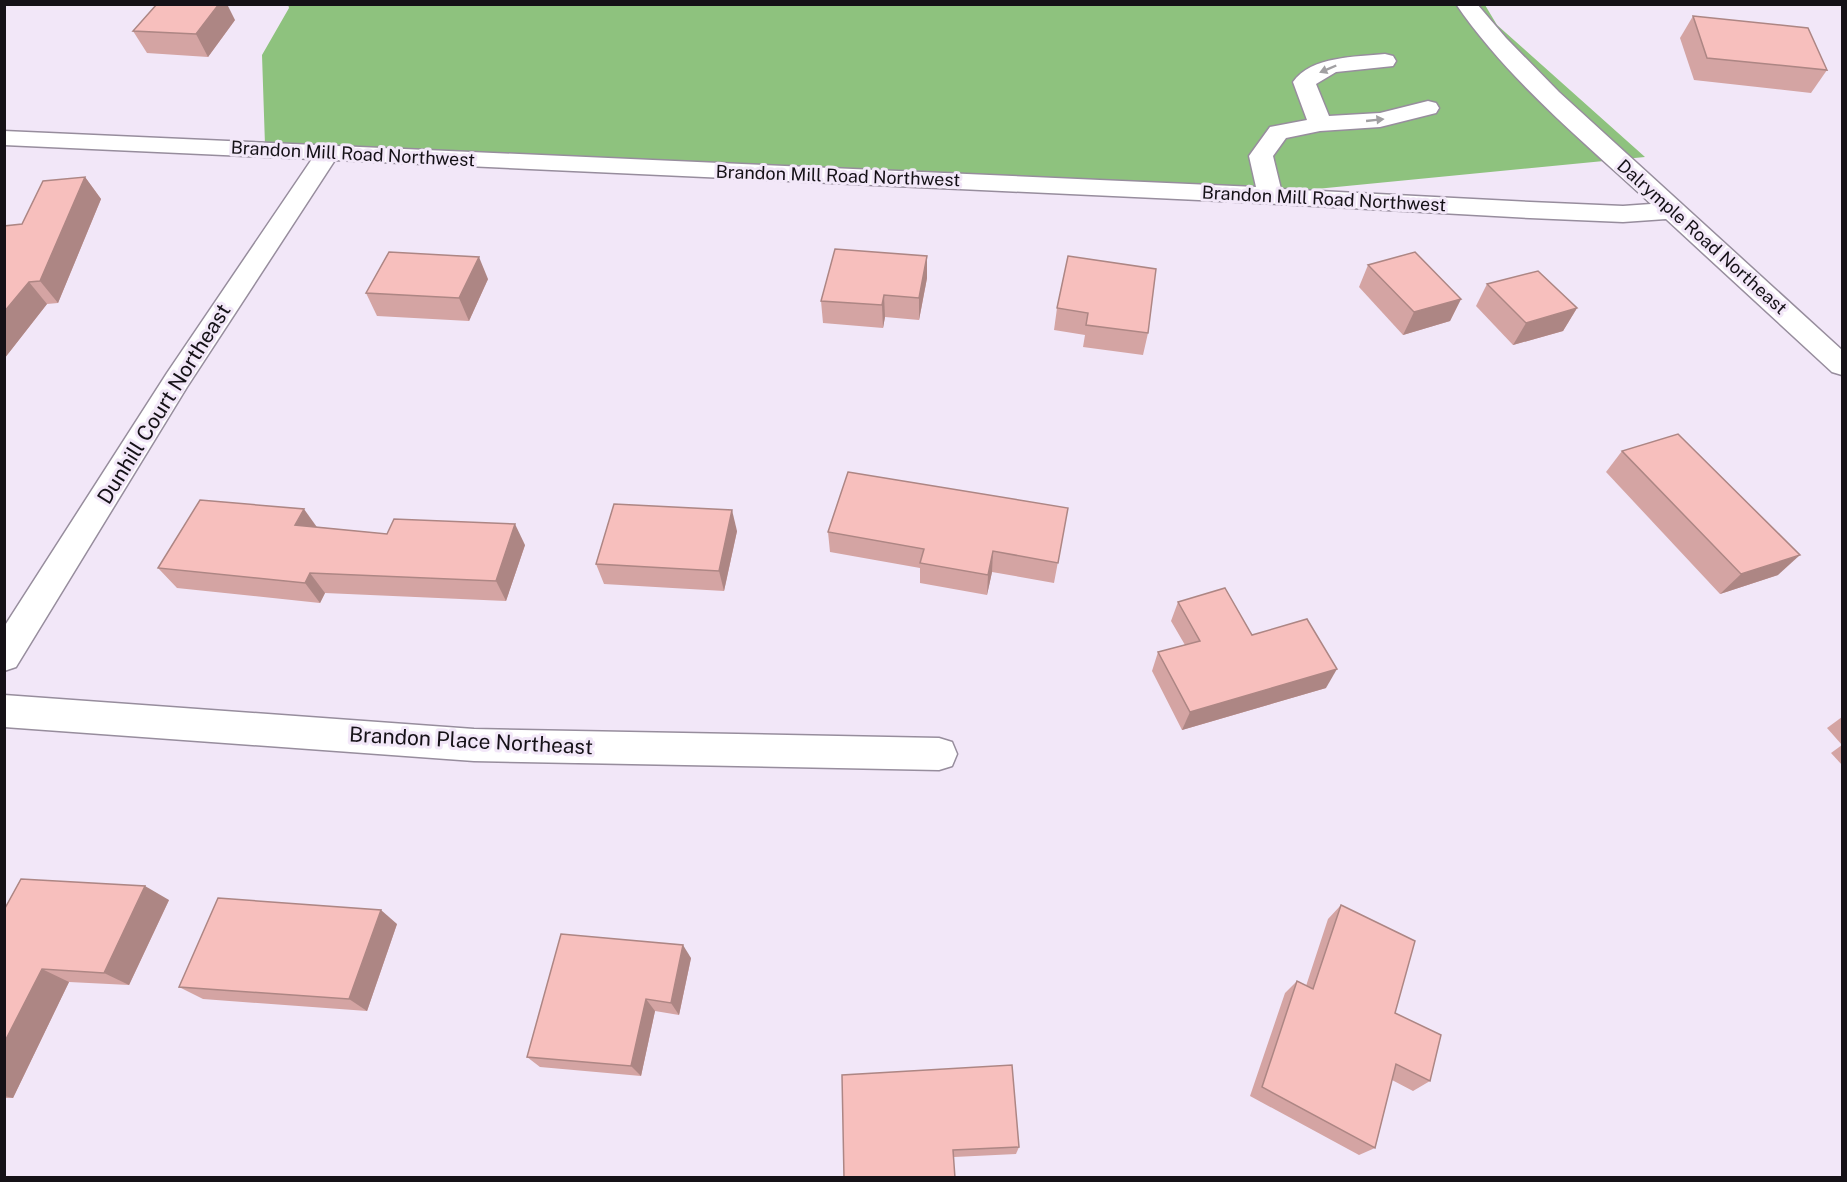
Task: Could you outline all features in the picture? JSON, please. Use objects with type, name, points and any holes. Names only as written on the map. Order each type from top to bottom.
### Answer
[{"type":"street","name":"Dalrymple Road Northeast","points":[[1466,4],[1504,50],[1563,108],[1672,211],[1842,365]]},
{"type":"street","points":[[1320,124],[1304,82],[1330,66],[1385,61]]},
{"type":"street","points":[[1270,195],[1261,156],[1278,132],[1320,124],[1380,120],[1428,108]]},
{"type":"street","name":"Brandon Mill Road Northwest","points":[[4,138],[1270,195],[1600,213],[1672,211]]},
{"type":"street","name":"Dunhill Court Northeast","points":[[4,657],[177,380],[327,154]]},
{"type":"street","name":"Brandon Place Northeast","points":[[4,711],[474,745],[939,754]]},
{"type":"green space","points":[[288,4],[1485,5],[1497,25],[1645,157],[1265,194],[265,145],[262,55],[289,8]]},
{"type":"building","points":[[157,4],[219,4],[196,34],[133,31]]},
{"type":"building","points":[[1693,16],[1808,28],[1827,70],[1707,58]]},
{"type":"building","points":[[85,177],[40,281],[29,282],[4,312],[4,226],[22,224],[43,181]]},
{"type":"building","points":[[835,249],[927,256],[919,298],[884,295],[882,305],[821,301]]},
{"type":"building","points":[[389,252],[479,257],[459,298],[366,293]]},
{"type":"building","points":[[1415,252],[1461,299],[1414,312],[1368,265]]},
{"type":"building","points":[[1068,256],[1156,269],[1148,333],[1086,325],[1088,313],[1057,308]]},
{"type":"building","points":[[1538,271],[1577,308],[1526,323],[1487,284]]},
{"type":"building","points":[[1678,434],[1800,555],[1741,574],[1622,451]]},
{"type":"building","points":[[848,472],[1068,508],[1058,563],[993,551],[988,575],[920,563],[924,549],[828,532]]},
{"type":"building","points":[[200,500],[304,509],[295,525],[387,534],[394,519],[515,524],[496,581],[310,573],[305,583],[158,568]]},
{"type":"building","points":[[614,504],[732,510],[719,571],[596,564]]},
{"type":"building","points":[[1225,588],[1252,635],[1307,619],[1337,669],[1190,712],[1158,652],[1200,641],[1178,602]]},
{"type":"building","points":[[21,879],[145,886],[104,973],[42,969],[4,1043],[4,910]]},
{"type":"building","points":[[218,898],[381,910],[349,999],[179,987]]},
{"type":"building","points":[[1341,905],[1415,941],[1395,1013],[1441,1035],[1430,1081],[1396,1064],[1375,1148],[1262,1087],[1297,981],[1313,989]]},
{"type":"building","points":[[561,934],[683,945],[671,1003],[646,999],[631,1066],[527,1057]]},
{"type":"building","points":[[1012,1065],[1019,1147],[953,1150],[955,1178],[844,1178],[842,1075]]}]
